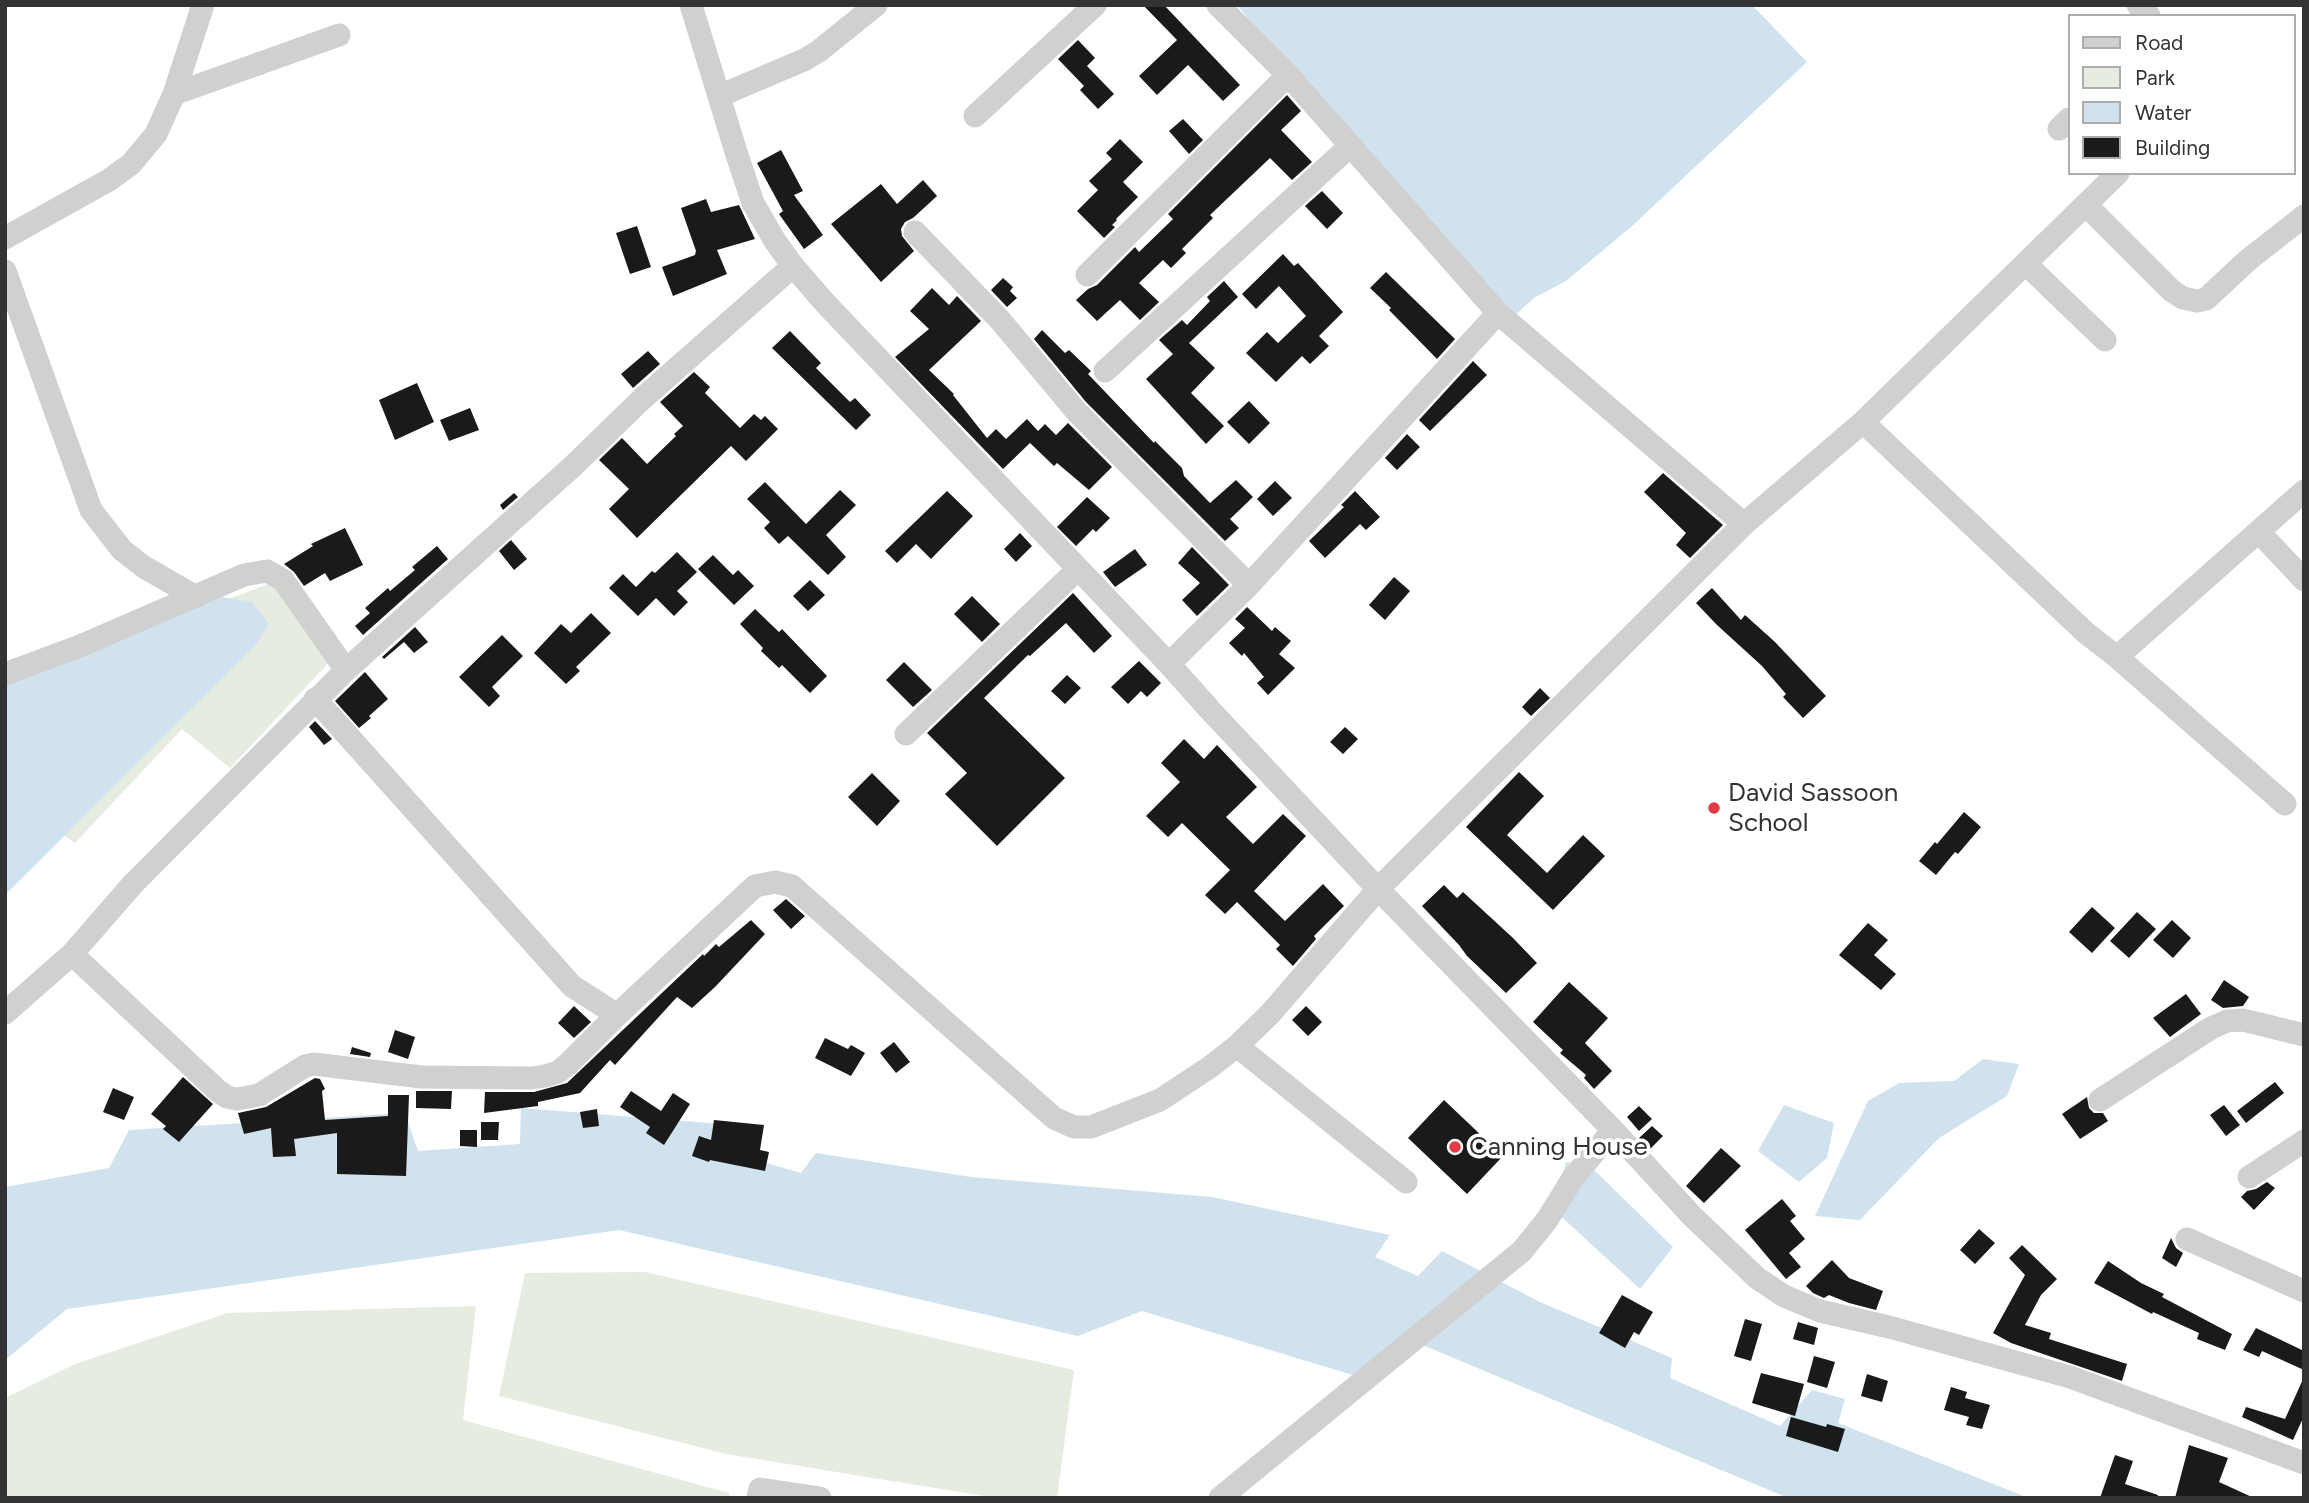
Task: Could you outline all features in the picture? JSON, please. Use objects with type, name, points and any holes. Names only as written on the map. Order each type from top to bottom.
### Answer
[{"type":"street","points":[[5,238],[109,180],[131,164],[156,134],[174,94],[203,5]]},
{"type":"street","points":[[691,5],[753,203],[793,266],[1378,890],[1757,1278],[1784,1296],[1820,1311],[1889,1327],[2070,1377],[2304,1463]]},
{"type":"street","points":[[719,96],[804,60],[876,5]]},
{"type":"street","points":[[975,116],[1096,5]]},
{"type":"street","points":[[1218,5],[1288,75],[1498,313],[1744,524]]},
{"type":"street","points":[[174,94],[339,35]]},
{"type":"street","points":[[1087,275],[1288,75]]},
{"type":"street","points":[[1105,370],[1350,146]]},
{"type":"street","points":[[72,954],[227,1097],[237,1099],[259,1095],[305,1066],[314,1064],[421,1077],[532,1078],[558,1072],[568,1064],[755,886],[775,882],[792,886],[1054,1118],[1074,1127],[1091,1127],[1143,1109],[1210,1067],[1237,1046],[1270,1014],[1378,890],[1744,524],[1863,422],[2116,175]]},
{"type":"street","points":[[2086,205],[2172,290],[2183,298],[2197,301],[2206,299],[2248,260],[2304,216]]},
{"type":"street","points":[[915,232],[1000,320],[1076,411],[1249,585]]},
{"type":"street","points":[[2026,264],[2105,340]]},
{"type":"street","points":[[5,1013],[72,954],[132,885],[315,699],[573,466],[642,399],[793,266]]},
{"type":"street","points":[[5,271],[91,510],[122,551],[196,597]]},
{"type":"street","points":[[1169,664],[1249,585],[1498,313]]},
{"type":"street","points":[[1863,422],[2086,633],[2285,804]]},
{"type":"street","points":[[2117,657],[2304,491]]},
{"type":"street","points":[[2259,532],[2304,580]]},
{"type":"street","points":[[906,734],[1078,569]]},
{"type":"street","points":[[5,674],[80,646],[244,575],[267,571],[283,580],[346,670]]},
{"type":"street","points":[[315,699],[572,986],[617,1015]]},
{"type":"street","points":[[2100,1100],[2211,1028],[2227,1021],[2243,1020],[2304,1035]]},
{"type":"street","points":[[1237,1046],[1406,1182]]},
{"type":"street","points":[[1220,1498],[1522,1251],[1547,1220],[1573,1178],[1614,1130]]},
{"type":"street","points":[[2249,1177],[2304,1141]]},
{"type":"street","points":[[2187,1239],[2304,1291]]},
{"type":"street","points":[[758,1498],[760,1489],[820,1498]]},
{"type":"green space","points":[[271,583],[335,656],[230,768],[182,729],[75,843],[59,832],[5,684]]},
{"type":"green space","points":[[645,1272],[1074,1370],[1057,1498],[996,1498],[726,1454],[499,1396],[525,1273]]},
{"type":"green space","points":[[476,1306],[463,1420],[729,1493],[729,1498],[5,1498],[5,1398],[75,1364],[228,1313]]},
{"type":"water","points":[[1237,5],[1752,5],[1807,62],[1631,227],[1566,281],[1534,298],[1515,315],[1286,65]]},
{"type":"water","points":[[205,594],[252,602],[269,624],[255,646],[5,895],[5,680]]},
{"type":"water","points":[[1983,1059],[2019,1064],[2007,1096],[1939,1138],[1860,1220],[1815,1216],[1868,1101],[1899,1083],[1954,1081]]},
{"type":"water","points":[[1784,1105],[1834,1123],[1827,1158],[1799,1182],[1758,1151]]},
{"type":"water","points":[[521,1108],[747,1126],[760,1161],[801,1173],[816,1153],[971,1177],[1212,1197],[1390,1235],[1375,1257],[1418,1276],[1442,1251],[1540,1302],[1672,1358],[1670,1378],[1780,1426],[1812,1390],[1845,1399],[1838,1423],[2029,1498],[1788,1498],[1401,1336],[1359,1377],[1142,1311],[1078,1336],[619,1230],[67,1309],[5,1360],[5,1187],[109,1168],[129,1130],[405,1113],[418,1151],[520,1144]]},
{"type":"water","points":[[1566,1162],[1589,1165],[1673,1247],[1640,1289],[1553,1209]]},
{"type":"building","points":[[1143,5],[1164,5],[1240,85],[1223,101],[1188,65],[1157,95],[1139,76],[1177,40]]},
{"type":"building","points":[[1078,40],[1095,58],[1087,66],[1114,94],[1098,109],[1080,90],[1084,86],[1058,59]]},
{"type":"building","points":[[1287,95],[1301,111],[1281,130],[1312,162],[1292,180],[1270,158],[1210,215],[1213,218],[1182,249],[1186,253],[1171,268],[1163,260],[1139,283],[1159,302],[1140,320],[1120,300],[1097,321],[1076,300],[1097,285],[1135,247],[1139,252],[1173,219],[1168,214]]},
{"type":"building","points":[[1183,119],[1203,140],[1189,154],[1169,131]]},
{"type":"building","points":[[1120,139],[1143,162],[1123,182],[1138,197],[1116,219],[1112,225],[1115,227],[1104,238],[1077,211],[1098,190],[1089,181],[1112,159],[1106,153]]},
{"type":"building","points":[[781,150],[803,191],[794,195],[823,235],[804,249],[779,214],[783,211],[757,163]]},
{"type":"building","points":[[923,180],[937,196],[905,222],[901,229],[902,236],[914,251],[881,282],[831,224],[881,184],[897,204]]},
{"type":"building","points":[[1322,191],[1343,213],[1327,229],[1305,206]]},
{"type":"building","points":[[706,199],[711,212],[739,205],[755,239],[717,250],[727,274],[673,296],[662,267],[695,255],[696,251],[681,208]]},
{"type":"building","points":[[637,226],[651,267],[630,274],[616,233]]},
{"type":"building","points":[[1283,254],[1294,266],[1298,263],[1343,312],[1319,336],[1329,346],[1310,364],[1302,356],[1276,382],[1246,353],[1267,332],[1278,343],[1306,316],[1279,286],[1256,309],[1242,294]]},
{"type":"building","points":[[1386,272],[1455,339],[1437,359],[1370,288]]},
{"type":"building","points":[[1003,278],[1013,287],[1010,291],[1017,298],[1007,307],[991,290]]},
{"type":"building","points":[[1224,281],[1238,297],[1189,343],[1215,368],[1191,393],[1224,426],[1206,444],[1146,379],[1173,354],[1159,340],[1182,320],[1187,325],[1210,301],[1207,297]]},
{"type":"building","points":[[932,288],[949,305],[957,296],[981,321],[929,370],[954,394],[987,438],[996,429],[1006,439],[1027,419],[1038,431],[1045,424],[1056,435],[1068,423],[1112,467],[1089,490],[1057,463],[1054,466],[1030,443],[1003,469],[895,357],[929,329],[910,311]]},
{"type":"building","points":[[1042,330],[1065,353],[1069,350],[1091,371],[1088,374],[1154,443],[1155,441],[1182,468],[1184,476],[1210,503],[1236,480],[1253,497],[1230,519],[1239,528],[1225,541],[1086,402],[1034,339]]},
{"type":"building","points":[[790,331],[821,363],[816,368],[850,402],[855,398],[871,415],[856,430],[772,348]]},
{"type":"building","points":[[648,351],[660,364],[633,388],[621,374]]},
{"type":"building","points":[[1473,361],[1487,375],[1430,431],[1419,420]]},
{"type":"building","points":[[694,372],[710,387],[705,393],[740,428],[754,414],[761,420],[765,416],[778,429],[746,461],[731,446],[637,538],[609,509],[629,489],[599,460],[622,438],[647,464],[683,426],[660,402]]},
{"type":"building","points":[[417,383],[434,422],[395,440],[379,400]]},
{"type":"building","points":[[1249,401],[1270,423],[1249,444],[1227,422]]},
{"type":"building","points":[[470,408],[479,430],[449,441],[440,420]]},
{"type":"building","points":[[1407,434],[1420,447],[1397,470],[1385,458]]},
{"type":"building","points":[[1663,473],[1723,525],[1690,558],[1676,545],[1686,533],[1644,492]]},
{"type":"building","points":[[1275,481],[1292,498],[1273,516],[1257,499]]},
{"type":"building","points":[[765,482],[806,524],[840,490],[856,505],[826,535],[846,557],[828,575],[788,536],[779,544],[764,528],[770,522],[747,499]]},
{"type":"building","points":[[947,491],[973,516],[931,559],[916,544],[897,563],[885,551]]},
{"type":"building","points":[[1355,491],[1380,517],[1366,530],[1360,524],[1325,558],[1309,541],[1344,507],[1341,505]]},
{"type":"building","points":[[514,493],[518,497],[503,510],[500,505]]},
{"type":"building","points":[[1087,497],[1110,518],[1096,532],[1093,529],[1076,546],[1057,527]]},
{"type":"building","points":[[345,528],[363,565],[330,581],[325,573],[304,586],[284,564],[313,546],[311,544]]},
{"type":"building","points":[[1020,533],[1032,546],[1016,562],[1004,549]]},
{"type":"building","points":[[511,540],[527,559],[514,570],[499,551]]},
{"type":"building","points":[[437,546],[448,559],[363,635],[355,626],[370,613],[365,608],[415,570],[412,567]]},
{"type":"building","points":[[1192,547],[1229,585],[1197,616],[1182,600],[1200,583],[1178,563]]},
{"type":"building","points":[[1135,549],[1147,565],[1115,587],[1103,572]]},
{"type":"building","points":[[677,552],[697,572],[677,591],[688,602],[674,616],[656,598],[638,616],[609,588],[623,574],[636,587]]},
{"type":"building","points":[[713,555],[733,575],[738,570],[754,586],[734,605],[698,569]]},
{"type":"building","points":[[1394,577],[1410,591],[1385,620],[1369,605]]},
{"type":"building","points":[[810,580],[825,595],[808,611],[793,596]]},
{"type":"building","points":[[1712,588],[1741,620],[1745,615],[1775,642],[1826,696],[1803,718],[1783,697],[1786,694],[1762,666],[1696,603]]},
{"type":"building","points":[[1073,593],[1112,636],[1094,653],[1066,623],[984,698],[1065,778],[997,846],[945,794],[967,773],[927,733]]},
{"type":"building","points":[[972,596],[1000,624],[982,642],[954,614]]},
{"type":"building","points":[[1247,607],[1272,631],[1275,627],[1291,641],[1279,654],[1295,668],[1268,695],[1257,683],[1264,677],[1244,653],[1242,656],[1229,643],[1245,628],[1235,619]]},
{"type":"building","points":[[755,609],[779,632],[782,629],[827,676],[810,693],[782,665],[779,668],[761,651],[763,648],[740,624]]},
{"type":"building","points":[[591,613],[611,633],[576,667],[580,671],[566,684],[534,653],[561,624],[571,633]]},
{"type":"building","points":[[415,627],[428,642],[414,653],[404,642],[384,659],[382,657]]},
{"type":"building","points":[[502,635],[523,656],[492,687],[500,696],[489,707],[459,677]]},
{"type":"building","points":[[1139,661],[1161,683],[1147,697],[1141,691],[1128,704],[1111,687]]},
{"type":"building","points":[[904,662],[932,690],[913,707],[886,680]]},
{"type":"building","points":[[365,672],[388,699],[359,728],[335,701]]},
{"type":"building","points":[[1067,675],[1081,688],[1065,704],[1051,691]]},
{"type":"building","points":[[1540,688],[1550,698],[1531,716],[1522,707]]},
{"type":"building","points":[[315,721],[332,739],[324,745],[309,727]]},
{"type":"building","points":[[1345,727],[1358,739],[1343,754],[1330,742]]},
{"type":"building","points":[[1184,739],[1204,759],[1217,745],[1257,787],[1226,817],[1253,844],[1283,814],[1306,836],[1254,891],[1285,921],[1323,884],[1344,906],[1314,936],[1316,939],[1293,966],[1276,949],[1280,945],[1237,902],[1225,914],[1205,895],[1230,870],[1182,823],[1168,837],[1146,816],[1180,782],[1161,763]]},
{"type":"building","points":[[1519,772],[1544,796],[1507,835],[1547,873],[1583,835],[1605,856],[1553,910],[1466,827]]},
{"type":"building","points":[[872,773],[900,801],[877,826],[848,797]]},
{"type":"building","points":[[1964,812],[1981,827],[1936,875],[1919,861]]},
{"type":"building","points":[[1444,885],[1457,898],[1463,892],[1537,963],[1506,993],[1467,956],[1422,906]]},
{"type":"building","points":[[786,899],[805,916],[791,929],[773,910]]},
{"type":"building","points":[[2092,907],[2115,928],[2092,953],[2069,932]]},
{"type":"building","points":[[2137,912],[2156,929],[2129,958],[2110,941]]},
{"type":"building","points":[[751,920],[765,934],[715,987],[692,1008],[677,997],[615,1065],[610,1060],[580,1093],[538,1102],[538,1106],[484,1113],[485,1092],[534,1092],[567,1083],[703,954],[704,956],[716,944],[719,947]]},
{"type":"building","points":[[2172,920],[2191,938],[2173,958],[2153,940]]},
{"type":"building","points":[[1868,923],[1888,940],[1874,955],[1896,974],[1881,990],[1839,955]]},
{"type":"building","points":[[2224,980],[2249,997],[2243,1006],[2223,1008],[2211,1000]]},
{"type":"building","points":[[1569,982],[1608,1018],[1585,1043],[1612,1071],[1594,1089],[1584,1078],[1586,1075],[1560,1053],[1563,1050],[1533,1022]]},
{"type":"building","points":[[2186,994],[2201,1014],[2170,1037],[2153,1018]]},
{"type":"building","points":[[574,1006],[591,1022],[574,1038],[558,1023]]},
{"type":"building","points":[[1306,1006],[1322,1022],[1308,1036],[1292,1020]]},
{"type":"building","points":[[395,1030],[415,1037],[408,1059],[388,1052]]},
{"type":"building","points":[[825,1038],[848,1049],[851,1045],[865,1053],[851,1076],[815,1058]]},
{"type":"building","points":[[894,1042],[910,1062],[896,1073],[880,1053]]},
{"type":"building","points":[[352,1047],[371,1053],[370,1057],[350,1054]]},
{"type":"building","points":[[183,1077],[213,1104],[179,1142],[163,1129],[166,1126],[151,1114]]},
{"type":"building","points":[[315,1078],[320,1079],[325,1089],[322,1091],[325,1120],[388,1116],[388,1095],[409,1095],[406,1176],[337,1174],[337,1133],[294,1139],[296,1156],[273,1157],[271,1128],[244,1134],[238,1113],[266,1107]]},
{"type":"building","points":[[2275,1082],[2284,1093],[2246,1123],[2237,1111]]},
{"type":"building","points":[[113,1088],[134,1097],[124,1120],[103,1112]]},
{"type":"building","points":[[416,1091],[452,1091],[451,1109],[416,1108]]},
{"type":"building","points":[[631,1091],[661,1111],[673,1093],[690,1104],[664,1145],[646,1133],[650,1127],[620,1107]]},
{"type":"building","points":[[2087,1097],[2089,1108],[2094,1113],[2103,1113],[2108,1121],[2080,1139],[2062,1114]]},
{"type":"building","name":"Canning House","points":[[1444,1100],[1503,1156],[1467,1194],[1408,1138]]},
{"type":"building","points":[[2224,1105],[2240,1125],[2226,1136],[2210,1115]]},
{"type":"building","points":[[1639,1106],[1652,1119],[1639,1131],[1627,1117]]},
{"type":"building","points":[[597,1109],[599,1126],[583,1128],[580,1112]]},
{"type":"building","points":[[714,1120],[764,1125],[760,1150],[769,1152],[765,1171],[710,1160],[709,1162],[692,1156],[699,1136],[711,1140]]},
{"type":"building","points":[[481,1122],[499,1122],[498,1140],[481,1140]]},
{"type":"building","points":[[1652,1126],[1663,1136],[1650,1149],[1639,1138]]},
{"type":"building","points":[[460,1130],[477,1130],[477,1147],[460,1146]]},
{"type":"building","points":[[1721,1148],[1741,1166],[1704,1203],[1686,1186]]},
{"type":"building","points":[[2267,1182],[2275,1188],[2254,1210],[2241,1197],[2247,1191]]},
{"type":"building","points":[[1782,1199],[1796,1216],[1790,1221],[1805,1239],[1789,1253],[1801,1267],[1786,1279],[1745,1230]]},
{"type":"building","points":[[1979,1229],[1995,1243],[1975,1264],[1960,1250]]},
{"type":"building","points":[[2171,1238],[2176,1248],[2183,1253],[2176,1267],[2162,1258]]},
{"type":"building","points":[[2022,1245],[2057,1279],[2041,1295],[2025,1325],[2051,1333],[2049,1339],[2127,1364],[2122,1381],[2011,1343],[1993,1333],[2025,1275],[2009,1258]]},
{"type":"building","points":[[1832,1260],[1849,1278],[1883,1291],[1876,1310],[1829,1295],[1824,1298],[1806,1286]]},
{"type":"building","points":[[2108,1261],[2141,1283],[2164,1294],[2162,1297],[2232,1334],[2225,1350],[2197,1339],[2199,1333],[2153,1312],[2152,1314],[2094,1283]]},
{"type":"building","points":[[1622,1295],[1653,1312],[1639,1335],[1634,1332],[1625,1348],[1599,1333]]},
{"type":"building","points":[[1745,1319],[1762,1324],[1751,1361],[1734,1356]]},
{"type":"building","points":[[1798,1322],[1818,1328],[1814,1345],[1793,1339]]},
{"type":"building","points":[[2256,1328],[2304,1351],[2304,1370],[2262,1351],[2259,1357],[2243,1350]]},
{"type":"building","points":[[1814,1356],[1835,1362],[1827,1388],[1807,1382]]},
{"type":"building","points":[[1761,1373],[1804,1384],[1795,1416],[1752,1403]]},
{"type":"building","points":[[1867,1374],[1888,1381],[1882,1402],[1861,1396]]},
{"type":"building","points":[[2304,1377],[2304,1416],[2293,1440],[2242,1417],[2246,1407],[2285,1419]]},
{"type":"building","points":[[1951,1387],[1967,1392],[1965,1398],[1990,1405],[1982,1429],[1966,1425],[1969,1417],[1944,1410]]},
{"type":"building","points":[[1791,1417],[1826,1427],[1827,1424],[1845,1429],[1838,1452],[1786,1436]]},
{"type":"building","points":[[2189,1445],[2228,1458],[2219,1482],[2254,1498],[2175,1498]]},
{"type":"building","points":[[2115,1455],[2133,1461],[2125,1484],[2158,1495],[2157,1498],[2100,1498]]},
{"type":"place","name":"David Sassoon School","points":[[1714,808]]},
{"type":"place","name":"Canning House","points":[[1455,1147]]}]
